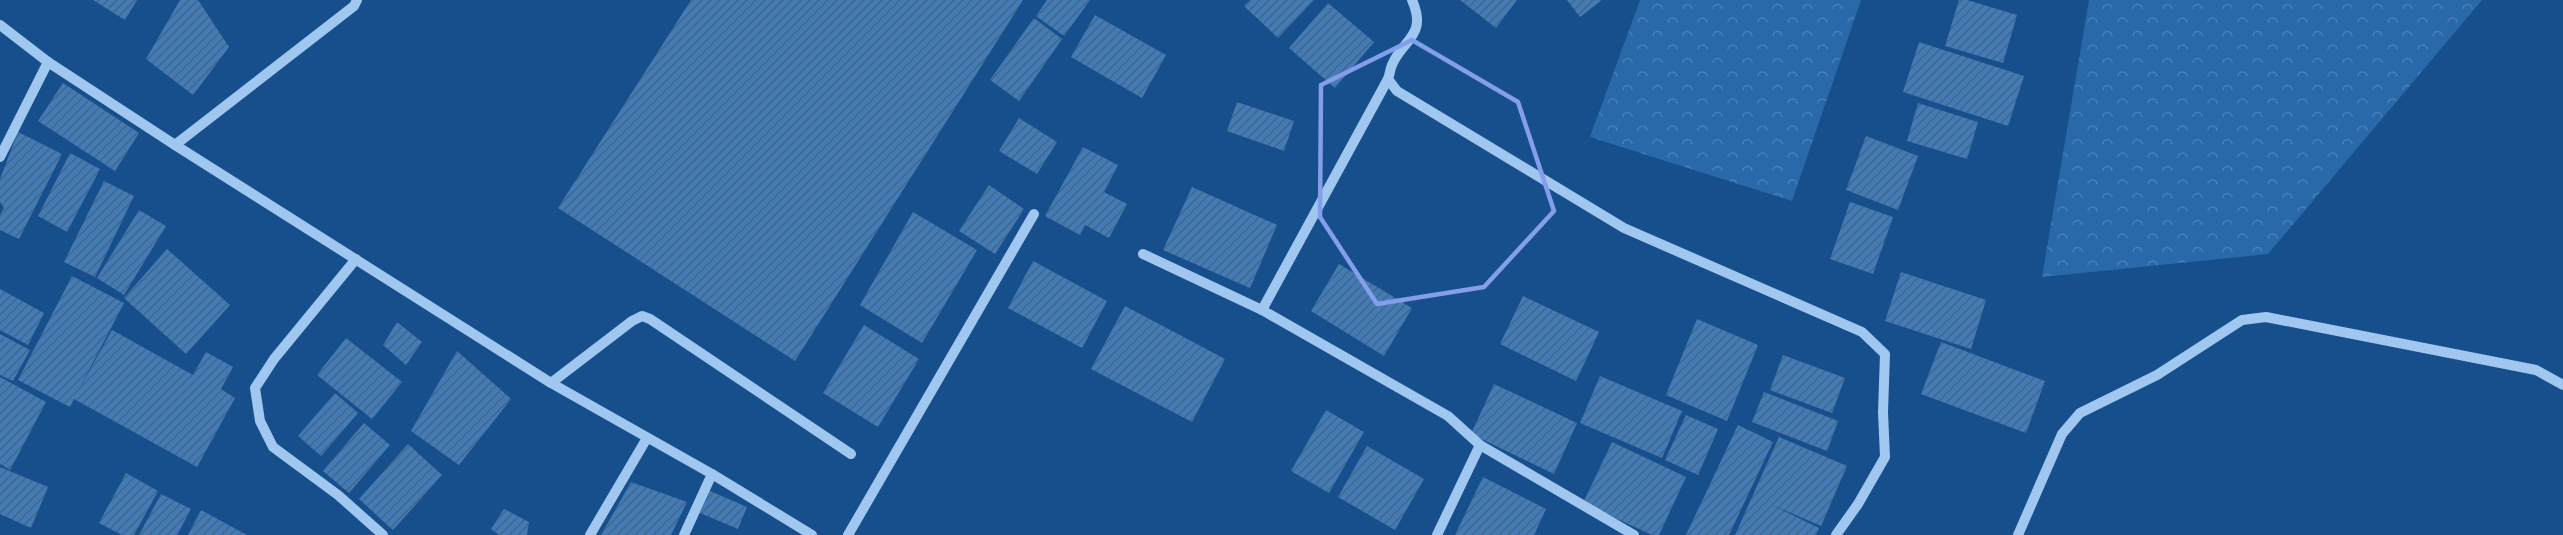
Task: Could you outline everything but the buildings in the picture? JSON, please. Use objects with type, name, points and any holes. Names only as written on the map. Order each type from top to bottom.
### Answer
[{"type":"street","points":[[175,146],[354,6],[357,0]]},
{"type":"street","points":[[1262,310],[1388,79],[1392,63],[1412,40],[1417,19],[1412,0]]},
{"type":"street","points":[[0,25],[48,62],[175,146],[551,383],[712,474],[812,535]]},
{"type":"street","points":[[0,157],[48,62]]},
{"type":"street","points":[[1388,79],[1397,91],[1624,228],[1862,332],[1885,354],[1883,412],[1885,457],[1836,535]]},
{"type":"street","points":[[848,535],[1034,214]]},
{"type":"street","points":[[1143,254],[1262,310],[1448,416],[1480,445],[1634,535]]},
{"type":"street","points":[[356,260],[274,359],[255,388],[260,421],[273,447],[338,495],[383,535]]},
{"type":"street","points":[[551,383],[632,321],[642,316],[650,319],[851,454]]},
{"type":"street","points":[[2018,535],[2062,434],[2080,412],[2157,375],[2242,320],[2266,317],[2536,370],[2563,385]]},
{"type":"street","points":[[590,535],[647,438]]},
{"type":"street","points":[[1437,535],[1480,445]]},
{"type":"street","points":[[684,535],[712,474]]},
{"type":"highlighted area","points":[[1412,40],[1518,102],[1554,211],[1484,287],[1377,304],[1320,217],[1321,85]]},
{"type":"green space","points":[[1640,0],[1861,0],[1792,201],[1590,137]]},
{"type":"green space","points":[[2089,0],[2482,0],[2268,254],[2042,277]]}]
